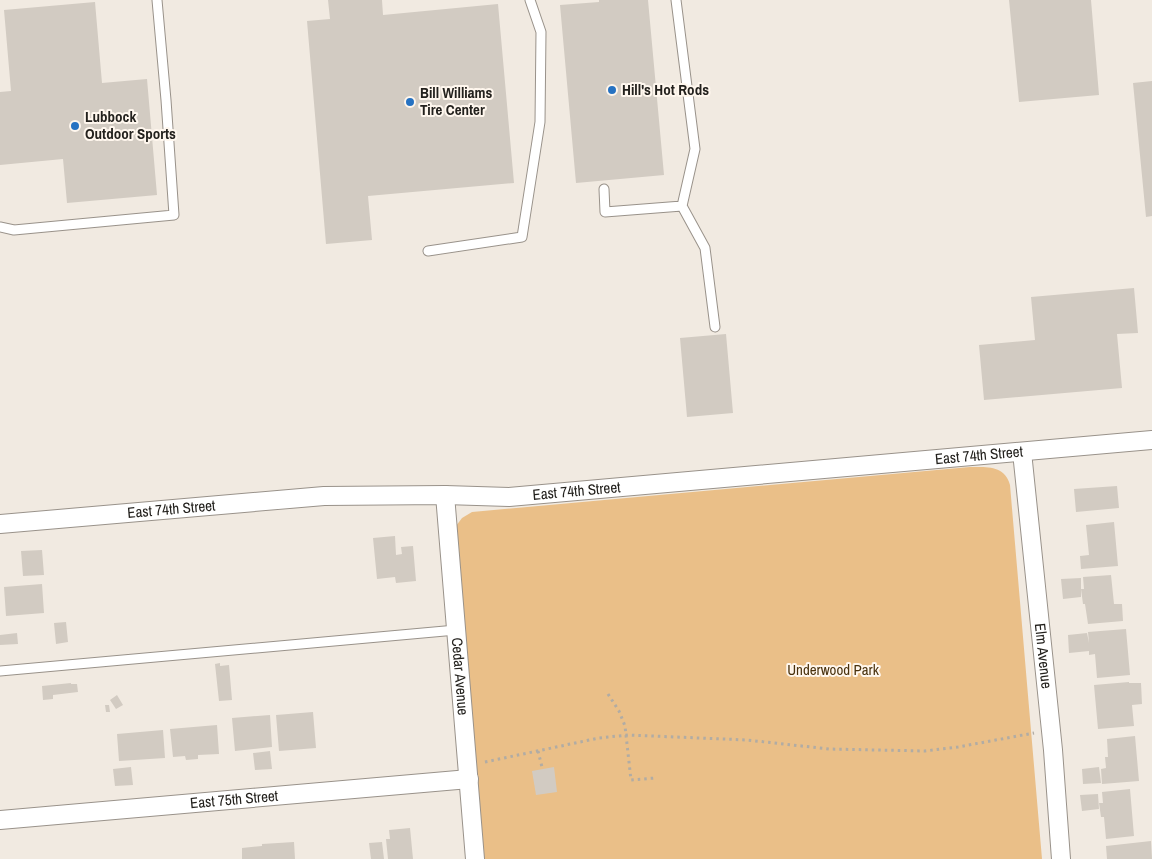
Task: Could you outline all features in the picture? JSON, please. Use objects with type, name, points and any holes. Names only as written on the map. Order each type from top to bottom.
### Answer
[{"type":"street","name":"East 74th Street","points":[[0,524],[324,496],[444,495],[509,497],[1152,440]]},
{"type":"street","name":"Elm Avenue","points":[[1022,452],[1051,731],[1061,859]]},
{"type":"street","name":"Cedar Avenue","points":[[444,495],[475,859]]},
{"type":"street","name":"East 75th Street","points":[[0,820],[468,772]]},
{"type":"lane","points":[[0,227],[14,230],[174,216],[166,100],[156,0]]},
{"type":"lane","points":[[428,251],[522,237],[540,122],[541,32],[530,0]]},
{"type":"lane","points":[[676,0],[695,149],[682,206],[705,248],[714,327]]},
{"type":"lane","points":[[604,189],[606,212],[682,206]]},
{"type":"lane","points":[[0,671],[456,630]]},
{"type":"path","points":[[608,694],[619,711],[625,726],[631,780],[655,778]]},
{"type":"path","points":[[468,772],[538,751],[599,738],[626,735],[691,736],[828,749],[925,750],[958,747],[1051,731]]},
{"type":"path","points":[[538,751],[542,767]]},
{"type":"green space","name":"Underwood Park","points":[[970,467],[994,468],[1008,478],[1010,485],[1042,859],[483,859],[456,526],[462,518],[472,512]]},
{"type":"building","name":"Bill Williams Tire Center","points":[[328,0],[382,0],[383,15],[498,4],[514,183],[368,196],[372,240],[326,244],[307,21],[330,19]]},
{"type":"building","name":"Hill's Hot Rods","points":[[599,0],[648,0],[664,175],[576,183],[560,5],[599,2]]},
{"type":"building","points":[[1009,0],[1091,0],[1099,95],[1019,102]]},
{"type":"building","name":"Lubbock Outdoor Sports","points":[[95,2],[102,83],[147,79],[157,195],[67,203],[63,159],[0,165],[0,92],[11,91],[4,10]]},
{"type":"building","points":[[1152,81],[1152,216],[1146,217],[1133,83]]},
{"type":"building","points":[[1134,288],[1138,333],[1117,334],[1122,388],[984,400],[979,345],[1035,340],[1031,297]]},
{"type":"building","points":[[726,334],[733,413],[687,417],[680,338]]},
{"type":"building","points":[[1117,486],[1119,508],[1076,512],[1074,489]]},
{"type":"building","points":[[1114,522],[1118,566],[1081,569],[1080,556],[1089,555],[1086,525]]},
{"type":"building","points":[[395,536],[396,555],[402,554],[401,547],[413,546],[416,581],[396,583],[395,577],[377,579],[373,538]]},
{"type":"building","points":[[42,550],[44,575],[23,576],[21,551]]},
{"type":"building","points":[[1111,575],[1114,604],[1122,604],[1123,621],[1088,624],[1081,589],[1084,589],[1083,577]]},
{"type":"building","points":[[1081,578],[1081,597],[1063,599],[1061,579]]},
{"type":"building","points":[[42,584],[44,613],[6,616],[4,587]]},
{"type":"building","points":[[66,622],[68,642],[56,644],[54,623]]},
{"type":"building","points":[[1126,629],[1130,675],[1097,678],[1095,654],[1089,655],[1089,651],[1069,653],[1068,635],[1087,633],[1089,643],[1088,632]]},
{"type":"building","points":[[17,633],[18,644],[0,645],[0,635]]},
{"type":"building","points":[[220,663],[220,666],[229,665],[232,700],[219,701],[215,664]]},
{"type":"building","points":[[1129,682],[1141,683],[1142,704],[1132,705],[1134,726],[1098,729],[1094,685]]},
{"type":"building","points":[[77,684],[78,692],[53,695],[53,699],[43,700],[42,686]]},
{"type":"building","points":[[117,695],[123,705],[116,709],[110,700]]},
{"type":"building","points":[[105,705],[109,705],[110,712],[106,712]]},
{"type":"building","points":[[313,712],[316,748],[279,751],[276,715]]},
{"type":"building","points":[[270,715],[272,747],[235,751],[232,718]]},
{"type":"building","points":[[217,725],[219,754],[198,755],[198,759],[186,760],[185,756],[173,757],[170,729]]},
{"type":"building","points":[[163,730],[165,758],[119,761],[117,734]]},
{"type":"building","points":[[1135,736],[1139,781],[1102,784],[1101,769],[1106,768],[1105,757],[1108,757],[1107,739]]},
{"type":"building","points":[[270,751],[272,769],[255,770],[253,753]]},
{"type":"building","points":[[131,767],[133,785],[115,786],[113,769]]},
{"type":"building","points":[[554,767],[557,792],[536,795],[532,771]]},
{"type":"building","points":[[1099,767],[1101,783],[1083,784],[1082,769]]},
{"type":"building","points":[[1130,789],[1134,836],[1106,839],[1104,817],[1101,817],[1099,803],[1103,803],[1102,792]]},
{"type":"building","points":[[1098,794],[1099,809],[1082,811],[1080,795]]},
{"type":"building","points":[[410,828],[413,859],[388,859],[386,839],[390,839],[389,830]]},
{"type":"building","points":[[1151,841],[1152,859],[1107,859],[1106,846]]},
{"type":"building","points":[[294,842],[295,859],[242,859],[242,848],[262,846],[262,844]]},
{"type":"building","points":[[382,842],[384,859],[371,859],[369,843]]},
{"type":"place","name":"Hill's Hot Rods","points":[[612,90]]},
{"type":"place","name":"Bill Williams Tire Center","points":[[410,102]]},
{"type":"place","name":"Lubbock Outdoor Sports","points":[[75,126]]}]
